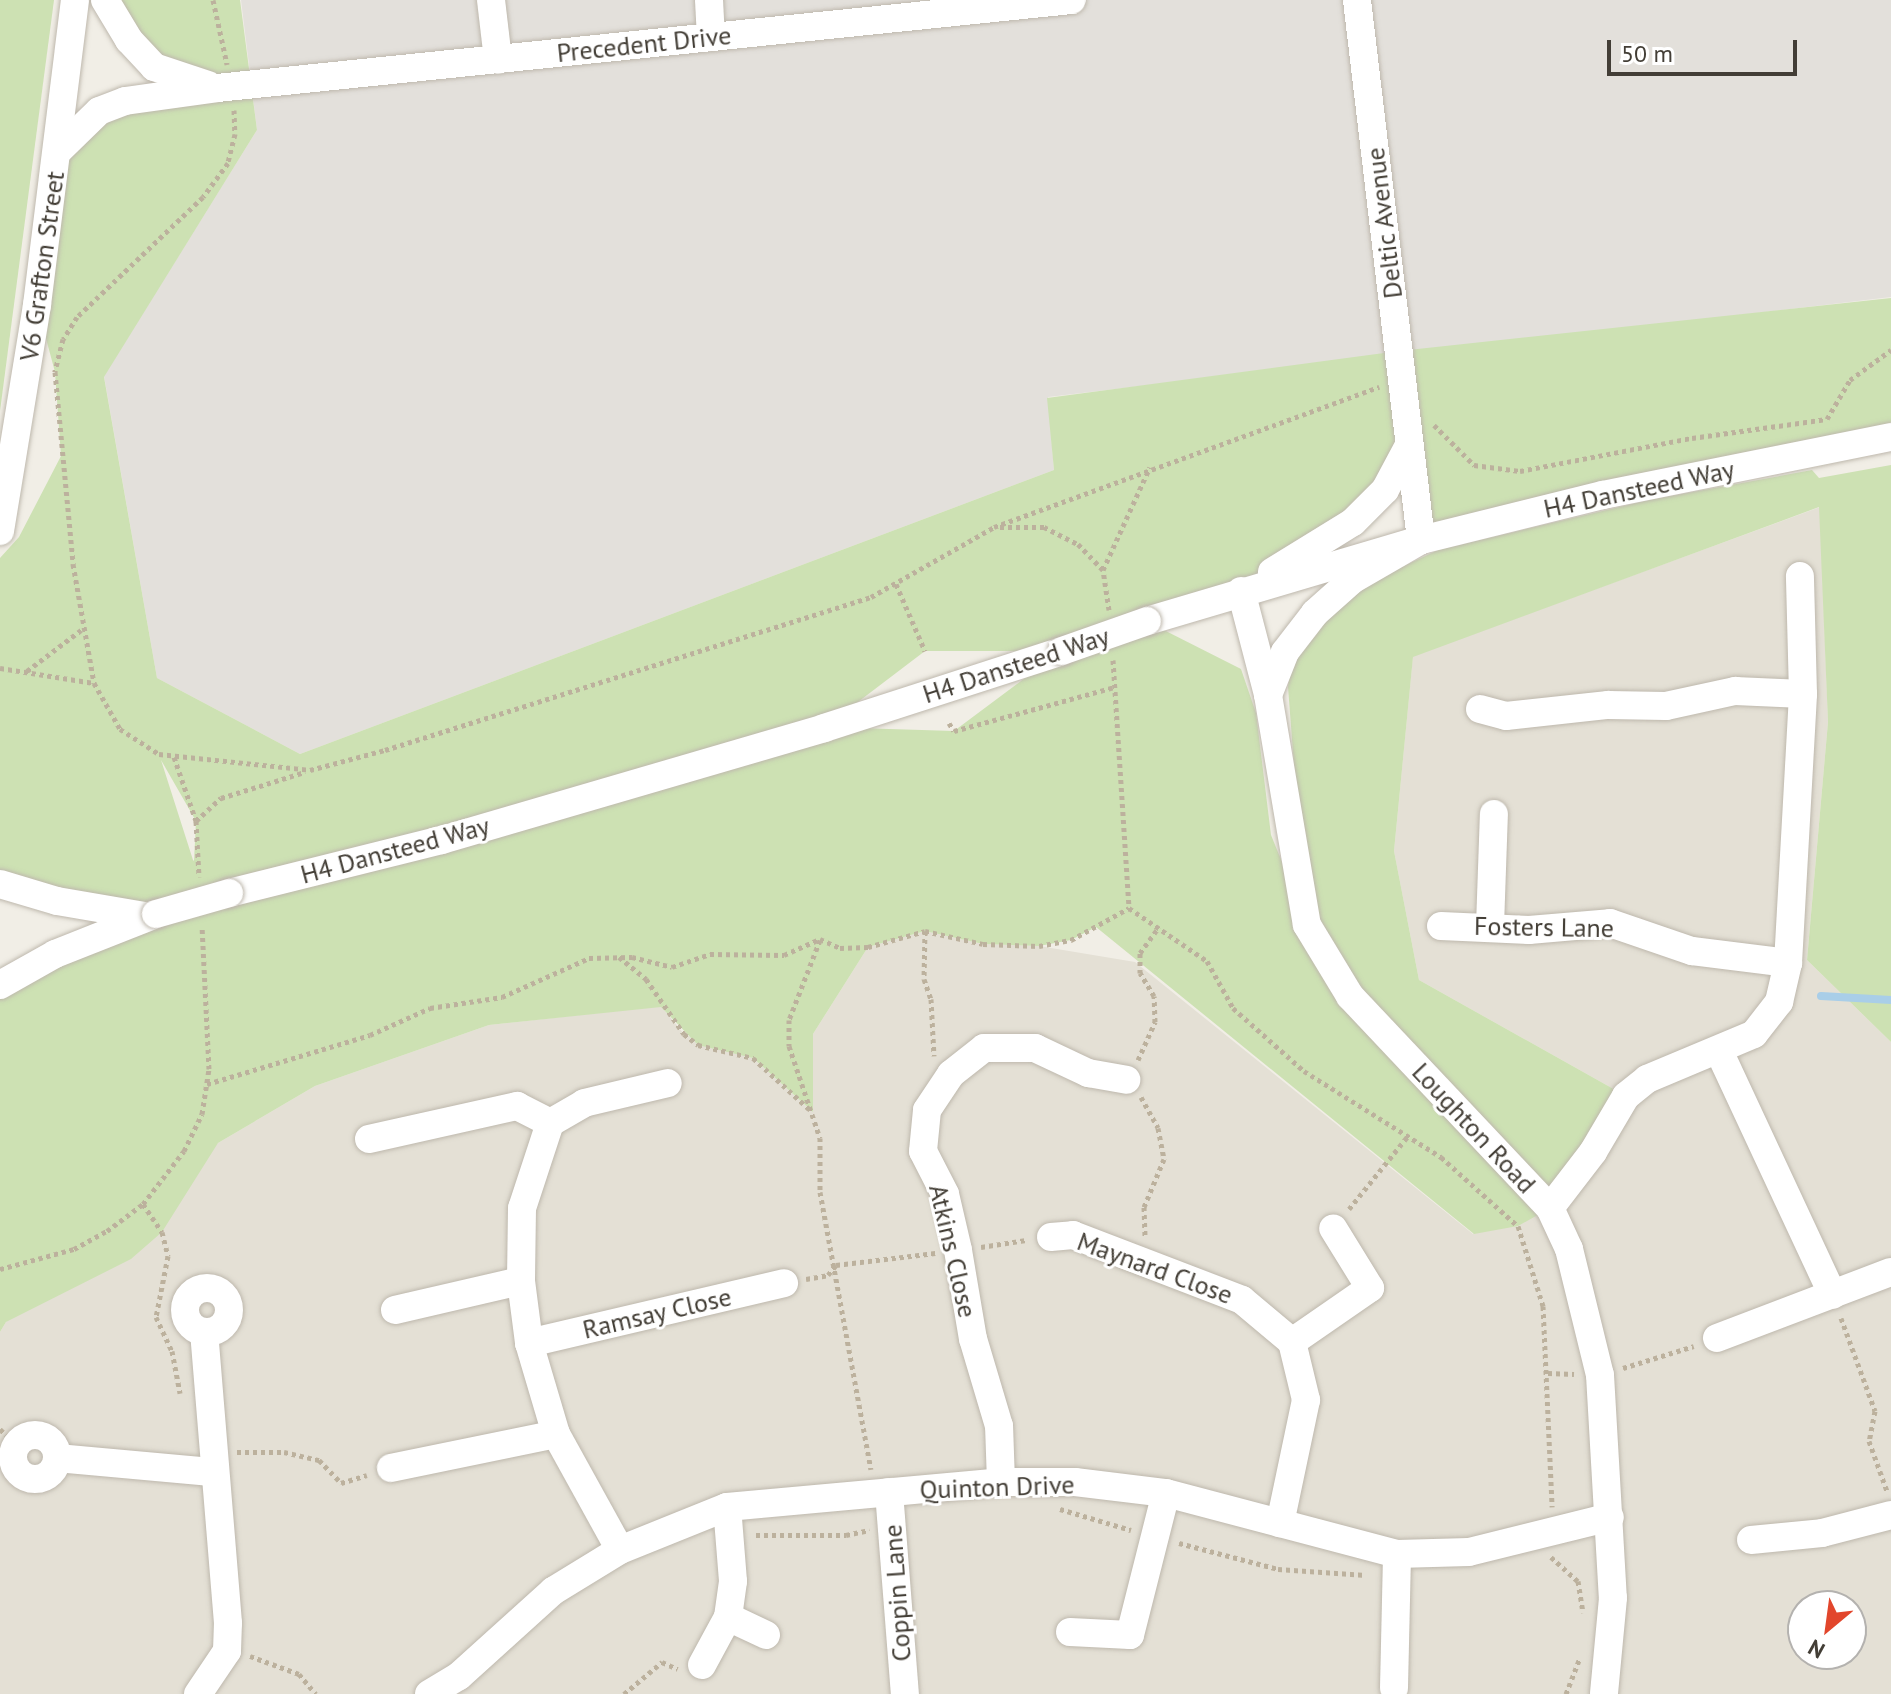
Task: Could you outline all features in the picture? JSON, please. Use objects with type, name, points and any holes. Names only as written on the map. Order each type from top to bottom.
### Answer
[{"type":"street","name":"V6 Grafton Street","points":[[0,531],[13,471],[58,151],[75,0]]},
{"type":"street","name":"Precedent Drive","points":[[105,0],[129,40],[154,67],[225,87]]},
{"type":"street","points":[[491,0],[498,60]]},
{"type":"street","points":[[709,0],[711,37]]},
{"type":"street","name":"Precedent Drive","points":[[58,151],[99,111],[125,101],[225,87],[711,37],[847,12],[1071,0]]},
{"type":"street","name":"Deltic Avenue","points":[[1357,0],[1421,540]]},
{"type":"street","name":"H4 Dansteed Way","points":[[0,985],[55,954],[151,915],[458,835],[824,728],[1241,591],[1421,540],[1603,495],[1891,437]]},
{"type":"street","points":[[1241,591],[1353,522],[1385,490],[1408,447]]},
{"type":"street","points":[[1268,695],[1285,652],[1315,613],[1352,580],[1421,540]]},
{"type":"street","points":[[1550,1208],[1593,1152],[1626,1096],[1647,1079],[1754,1034],[1779,1002],[1788,963],[1803,694],[1800,576]]},
{"type":"street","name":"Loughton Road","points":[[1241,591],[1268,695],[1307,925],[1350,996],[1550,1208],[1569,1249],[1600,1375],[1613,1598],[1604,1694]]},
{"type":"street","points":[[1480,709],[1506,716],[1608,705],[1666,706],[1735,691],[1803,694]]},
{"type":"street","points":[[1490,926],[1494,814]]},
{"type":"street","name":"H4 Dansteed Way","points":[[0,884],[57,901],[151,915]]},
{"type":"street","name":"Fosters Lane","points":[[1441,926],[1529,930],[1610,923],[1692,951],[1788,963]]},
{"type":"street","name":"Atkins Close","points":[[1001,1482],[999,1426],[973,1339],[945,1194],[923,1151],[927,1110],[951,1074],[984,1048],[1035,1048],[1088,1073],[1126,1080]]},
{"type":"street","points":[[1719,1051],[1833,1295]]},
{"type":"street","points":[[620,1550],[556,1434],[529,1343],[521,1281],[522,1208],[550,1123],[584,1103],[668,1083]]},
{"type":"street","points":[[369,1139],[517,1106],[550,1123]]},
{"type":"street","points":[[1280,1523],[1306,1400],[1292,1342],[1370,1288],[1333,1228]]},
{"type":"street","name":"Maynard Close","points":[[1051,1237],[1073,1235],[1242,1300],[1292,1342]]},
{"type":"street","points":[[1717,1338],[1891,1272]]},
{"type":"street","points":[[395,1310],[521,1281]]},
{"type":"street","name":"Ramsay Close","points":[[529,1343],[784,1283]]},
{"type":"street","points":[[198,1694],[227,1651],[204,1332]]},
{"type":"street","points":[[391,1468],[556,1434]]},
{"type":"street","points":[[8,1437],[42,1436],[53,1445],[57,1458],[211,1462]]},
{"type":"street","name":"Quinton Drive","points":[[429,1694],[467,1685],[553,1591],[620,1550],[728,1521],[882,1492],[1001,1482],[1075,1482],[1166,1493],[1280,1523],[1397,1566],[1469,1552],[1552,1528],[1610,1517]]},
{"type":"street","name":"Coppin Lane","points":[[882,1492],[892,1525],[905,1694]]},
{"type":"street","points":[[1070,1632],[1129,1644],[1166,1493]]},
{"type":"street","points":[[1751,1540],[1822,1533],[1891,1515]]},
{"type":"street","points":[[702,1665],[728,1617],[728,1521]]},
{"type":"street","points":[[1394,1688],[1397,1566]]},
{"type":"street","points":[[728,1617],[766,1635]]},
{"type":"path","points":[[213,0],[235,134],[228,163],[203,197],[77,317],[63,339],[55,372],[82,629],[94,683],[120,729],[159,754],[310,770]]},
{"type":"path","points":[[1432,411],[1434,427],[1474,465],[1520,471],[1692,438],[1827,419],[1850,380],[1891,350]]},
{"type":"path","points":[[196,821],[221,798],[871,597],[994,527],[1150,467],[1402,379]]},
{"type":"path","points":[[1110,623],[1103,570],[1150,467]]},
{"type":"path","points":[[994,527],[1044,527],[1078,544],[1103,570]]},
{"type":"path","points":[[896,584],[925,651]]},
{"type":"path","points":[[27,671],[82,629]]},
{"type":"path","points":[[1112,650],[1129,908]]},
{"type":"path","points":[[0,668],[94,683]]},
{"type":"path","points":[[949,723],[954,731],[1115,687]]},
{"type":"path","points":[[174,757],[196,821],[200,892]]},
{"type":"path","points":[[207,1084],[370,1035],[430,1008],[502,997],[577,961],[617,956],[672,967],[710,954],[784,955],[820,939],[840,948],[868,947],[925,931],[983,944],[1039,946],[1071,940],[1129,908]]},
{"type":"path","points":[[1129,908],[1207,961],[1233,1008],[1304,1071],[1441,1157],[1518,1226],[1543,1306],[1548,1373],[1551,1559]]},
{"type":"path","points":[[0,1269],[74,1249],[143,1204],[184,1151],[202,1114],[207,1084],[202,920]]},
{"type":"path","points":[[925,931],[932,1054],[951,1074]]},
{"type":"path","points":[[820,939],[789,1020],[789,1046],[820,1138],[820,1192],[882,1492]]},
{"type":"path","points":[[617,956],[646,979],[684,1034],[698,1045],[753,1058],[813,1112]]},
{"type":"path","points":[[1333,1228],[1408,1136]]},
{"type":"path","points":[[784,1283],[828,1275],[836,1265],[1051,1237]]},
{"type":"path","points":[[1833,1295],[1875,1411],[1869,1441],[1891,1503]]},
{"type":"path","points":[[1548,1373],[1600,1375],[1717,1338]]},
{"type":"path","points":[[211,1462],[284,1452],[319,1460],[341,1483],[391,1468]]},
{"type":"path","points":[[1047,1506],[1278,1569],[1397,1566]]},
{"type":"path","points":[[728,1521],[846,1535],[892,1525]]},
{"type":"path","points":[[1536,1561],[1551,1559],[1578,1581],[1585,1624]]},
{"type":"path","points":[[1566,1694],[1582,1652]]},
{"type":"path","points":[[624,1694],[662,1662],[694,1677],[702,1665]]},
{"type":"shaded area","points":[[241,0],[1891,0],[1891,297],[1048,397],[1054,470],[300,754],[157,678],[104,376],[257,130]]},
{"type":"shaded area","points":[[1820,507],[1828,722],[1807,960],[1891,1042],[1891,1694],[0,1694],[0,1332],[6,1322],[218,1143],[315,1086],[489,1025],[661,1006],[684,1034],[753,1058],[813,1112],[813,1034],[868,947],[925,931],[983,944],[1039,946],[1135,962],[1473,1234],[1626,1096],[1419,980],[1394,851],[1413,656]]},
{"type":"green space","points":[[0,0],[54,0],[0,411]]},
{"type":"green space","points":[[105,0],[240,0],[257,130],[104,377],[157,678],[300,754],[1054,470],[1047,398],[1399,351],[1891,298],[1891,437],[1421,540],[1408,449],[1385,490],[1241,591],[1148,622],[1241,669],[1256,713],[1271,835],[1306,921],[1288,687],[1291,665],[1349,592],[1438,550],[1649,500],[1812,470],[1819,478],[1891,465],[1891,1042],[1807,960],[1828,722],[1819,507],[1413,657],[1394,851],[1419,980],[1626,1096],[1550,1208],[1518,1226],[1474,1234],[1096,927],[1071,940],[1039,946],[983,944],[925,931],[868,947],[813,1034],[813,1112],[753,1058],[698,1045],[661,1007],[489,1025],[315,1086],[218,1143],[162,1232],[131,1259],[6,1322],[0,1332],[0,985],[144,916],[0,884],[0,558],[19,537],[61,456],[55,372],[37,305],[58,151],[178,77]],"holes":[[[925,651],[1061,651],[954,731],[825,727]],[[161,760],[196,821],[194,861],[193,860]]]},
{"type":"waterway","points":[[1821,996],[1891,1000]]}]
